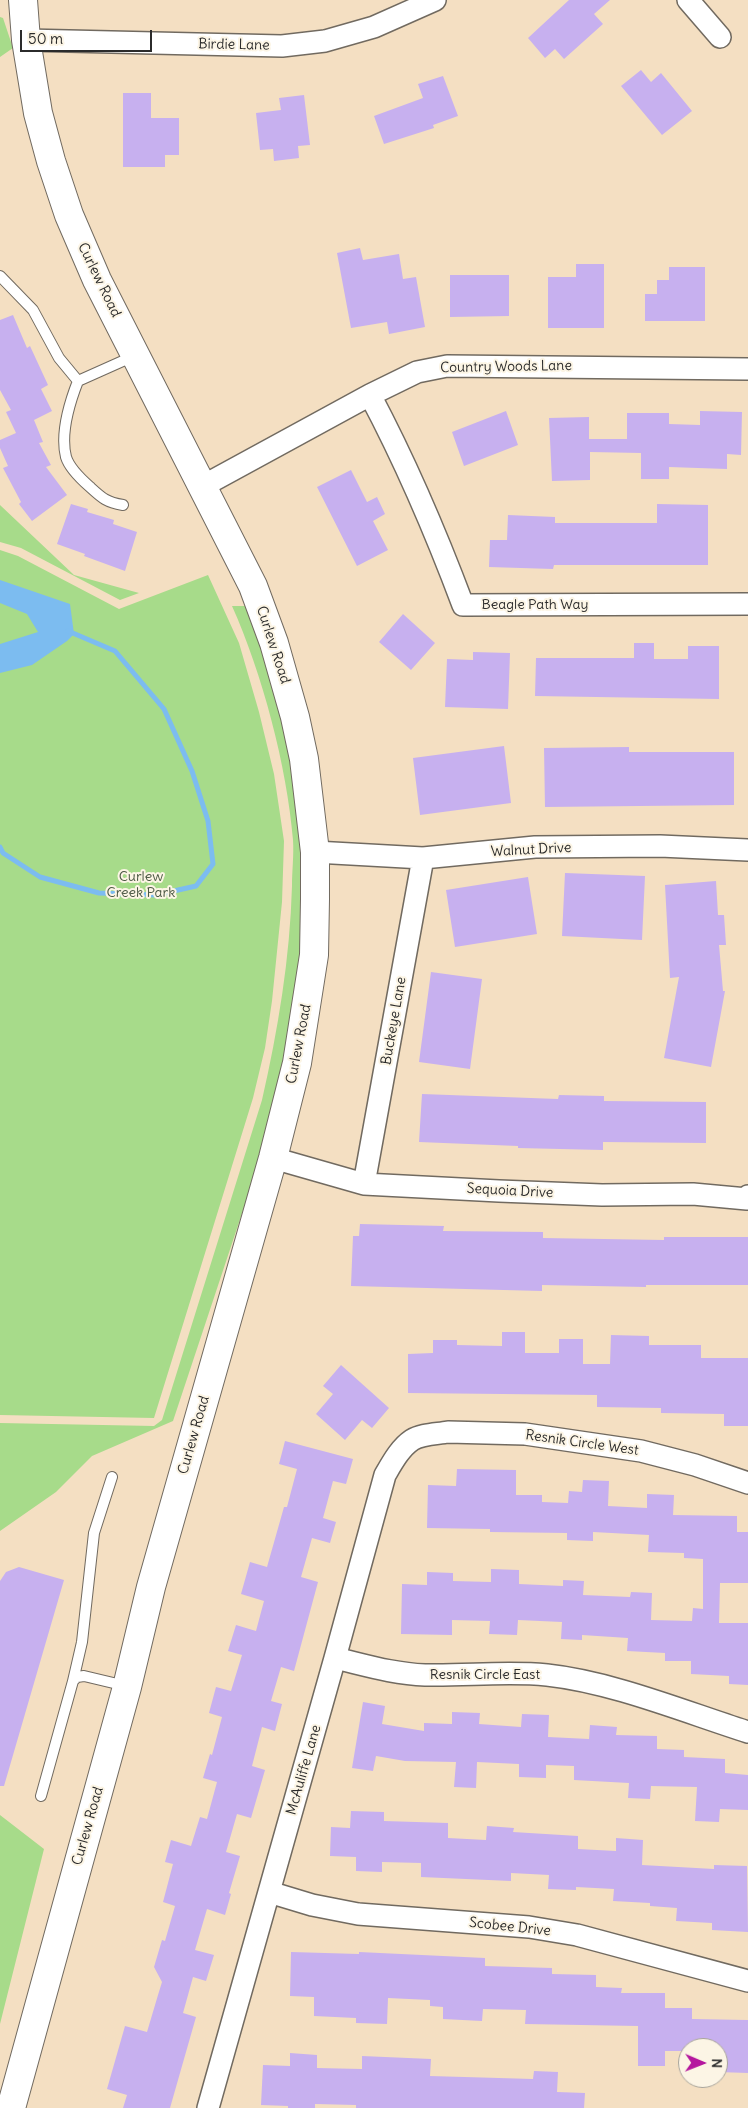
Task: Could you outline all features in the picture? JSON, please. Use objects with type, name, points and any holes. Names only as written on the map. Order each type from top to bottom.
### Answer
[{"type":"main road","name":"Curlew Road","points":[[11,2108],[127,1687],[151,1587],[297,1063],[314,955],[315,852],[304,759],[295,717],[274,643],[253,586],[98,280],[69,215],[51,161],[38,113],[26,40],[23,0]]},
{"type":"street","name":"Birdie Lane","points":[[26,40],[282,46],[325,41],[374,27],[435,0]]},
{"type":"street","points":[[688,0],[720,37]]},
{"type":"street","name":"Country Woods Lane","points":[[203,486],[370,394],[418,372],[447,366],[748,369]]},
{"type":"street","name":"Beagle Path Way","points":[[370,394],[396,443],[439,540],[464,605],[748,604]]},
{"type":"street","name":"Walnut Drive","points":[[315,852],[423,858],[535,848],[660,846],[748,850]]},
{"type":"street","name":"Buckeye Lane","points":[[364,1184],[423,858]]},
{"type":"street","name":"Sequoia Drive","points":[[272,1158],[364,1184],[592,1195],[692,1194],[747,1199],[748,1196]]},
{"type":"street","name":"Resnik Circle West","points":[[413,1439],[448,1432],[525,1434],[641,1451],[695,1465],[748,1483]]},
{"type":"street","name":"McAuliffe Lane","points":[[208,2108],[385,1475],[394,1460],[413,1439]]},
{"type":"street","name":"Resnik Circle East","points":[[335,1658],[396,1672],[415,1674],[492,1672],[547,1675],[583,1681],[748,1732]]},
{"type":"street","name":"Scobee Drive","points":[[269,1892],[312,1905],[358,1914],[529,1927],[558,1932],[635,1950],[748,1981]]},
{"type":"lane","points":[[0,276],[33,310],[59,358],[78,381]]},
{"type":"lane","points":[[122,505],[108,503],[83,481],[66,458],[65,432],[70,403],[78,381],[137,355]]},
{"type":"lane","points":[[41,1796],[82,1642],[94,1533],[112,1477]]},
{"type":"lane","points":[[73,1681],[77,1677],[84,1676],[127,1687]]},
{"type":"green space","points":[[0,17],[3,18],[13,48],[0,57]]},
{"type":"green space","points":[[0,505],[74,575],[139,593],[120,600],[21,548],[0,542]]},
{"type":"green space","name":"Curlew Creek Park","points":[[0,550],[18,556],[119,609],[208,575],[239,643],[259,712],[274,774],[284,841],[282,902],[272,1001],[265,1048],[253,1098],[154,1418],[0,1415]]},
{"type":"green space","points":[[232,606],[250,606],[264,646],[299,785],[305,899],[297,1006],[269,1132],[173,1421],[92,1456],[56,1492],[0,1531],[0,1423],[154,1426],[162,1420],[262,1100],[278,1021],[286,967],[291,913],[293,840],[285,782],[272,720],[253,660]]},
{"type":"green space","points":[[0,1815],[44,1849],[0,2024]]},
{"type":"water","points":[[0,580],[70,604],[74,634],[32,665],[0,673],[0,644],[38,632],[27,614],[0,603]]},
{"type":"building","points":[[569,0],[610,0],[594,14],[603,24],[564,59],[555,49],[545,58],[528,38]]},
{"type":"building","points":[[641,70],[651,82],[661,73],[692,111],[662,135],[621,86]]},
{"type":"building","points":[[443,76],[458,116],[433,125],[434,128],[384,144],[374,116],[423,98],[418,84]]},
{"type":"building","points":[[123,93],[151,93],[151,118],[179,118],[179,155],[165,155],[165,167],[123,167]]},
{"type":"building","points":[[304,95],[310,145],[298,146],[299,158],[274,161],[273,149],[260,150],[256,113],[281,110],[279,98]]},
{"type":"building","points":[[360,248],[363,260],[399,254],[403,279],[416,277],[425,327],[389,334],[387,322],[351,328],[337,253]]},
{"type":"building","points":[[576,264],[604,264],[604,328],[548,328],[548,277],[576,277]]},
{"type":"building","points":[[669,267],[705,267],[705,321],[645,321],[645,294],[657,294],[657,280],[669,280]]},
{"type":"building","points":[[450,275],[509,275],[509,316],[450,317]]},
{"type":"building","points":[[13,315],[27,348],[30,346],[48,385],[41,389],[52,411],[34,420],[43,442],[39,443],[51,465],[46,467],[67,495],[32,521],[19,504],[21,502],[3,468],[8,466],[0,448],[0,440],[16,433],[6,412],[11,410],[0,390],[0,320]]},
{"type":"building","points":[[506,411],[518,445],[464,466],[452,432]]},
{"type":"building","points":[[700,411],[742,412],[741,455],[727,454],[727,469],[669,467],[669,479],[641,479],[641,453],[590,452],[590,480],[552,481],[549,418],[589,417],[589,439],[627,439],[627,413],[669,413],[669,424],[700,425]]},
{"type":"building","points":[[351,470],[367,502],[377,497],[385,514],[373,521],[388,550],[357,566],[317,487]]},
{"type":"building","points":[[71,504],[88,509],[87,512],[114,520],[113,524],[137,532],[125,571],[57,544]]},
{"type":"building","points":[[657,504],[708,505],[708,565],[554,565],[553,569],[489,567],[490,540],[507,540],[508,515],[555,517],[555,523],[657,523]]},
{"type":"building","points":[[403,614],[435,643],[411,670],[379,642]]},
{"type":"building","points":[[634,643],[654,643],[654,659],[688,659],[688,646],[719,646],[719,699],[535,696],[536,658],[634,658]]},
{"type":"building","points":[[473,652],[510,653],[508,709],[445,707],[447,659],[473,660]]},
{"type":"building","points":[[504,746],[511,803],[420,815],[413,758]]},
{"type":"building","points":[[629,747],[629,752],[734,752],[734,805],[545,807],[544,748]]},
{"type":"building","points":[[565,873],[645,876],[642,940],[562,936]]},
{"type":"building","points":[[528,877],[537,934],[455,947],[446,890]]},
{"type":"building","points":[[716,881],[718,915],[724,915],[726,945],[719,945],[723,991],[725,991],[711,1067],[664,1058],[679,977],[670,978],[665,885]]},
{"type":"building","points":[[431,972],[482,979],[470,1069],[419,1062]]},
{"type":"building","points":[[422,1094],[558,1099],[559,1095],[604,1096],[604,1101],[706,1102],[706,1143],[603,1142],[603,1150],[518,1148],[518,1146],[419,1142]]},
{"type":"building","points":[[360,1224],[444,1226],[443,1231],[543,1232],[543,1238],[664,1240],[664,1237],[748,1237],[748,1285],[646,1285],[646,1287],[542,1285],[542,1291],[351,1286],[353,1236],[359,1236]]},
{"type":"building","points":[[502,1332],[525,1332],[525,1353],[559,1353],[559,1339],[583,1339],[583,1364],[610,1364],[611,1335],[649,1336],[649,1345],[701,1345],[701,1358],[748,1358],[748,1426],[724,1426],[724,1414],[661,1413],[661,1408],[597,1407],[597,1395],[408,1393],[408,1354],[433,1353],[433,1340],[457,1340],[457,1345],[502,1346]]},
{"type":"building","points":[[341,1365],[389,1408],[372,1428],[362,1420],[345,1440],[316,1414],[333,1394],[323,1386]]},
{"type":"building","points":[[285,1441],[353,1459],[346,1484],[333,1481],[323,1518],[336,1522],[330,1543],[312,1538],[301,1577],[318,1582],[294,1671],[281,1667],[271,1701],[282,1704],[275,1731],[262,1727],[252,1766],[265,1770],[251,1818],[237,1814],[226,1852],[240,1856],[229,1893],[231,1894],[225,1915],[207,1909],[195,1950],[214,1955],[206,1981],[193,1977],[183,2013],[196,2017],[170,2108],[123,2108],[127,2095],[107,2089],[125,2026],[147,2032],[162,1982],[154,1967],[162,1940],[165,1941],[175,1906],[163,1902],[173,1864],[165,1862],[171,1840],[191,1846],[200,1817],[207,1819],[217,1782],[203,1778],[210,1754],[212,1755],[222,1717],[209,1713],[216,1687],[231,1691],[242,1655],[228,1651],[236,1625],[256,1631],[264,1601],[241,1594],[250,1562],[267,1567],[284,1507],[287,1507],[297,1469],[279,1464]]},
{"type":"building","points":[[457,1469],[516,1470],[516,1495],[542,1495],[542,1502],[568,1503],[569,1491],[582,1492],[583,1480],[609,1481],[608,1506],[647,1508],[647,1494],[674,1495],[673,1515],[737,1516],[737,1532],[748,1532],[748,1583],[720,1583],[719,1623],[748,1623],[748,1685],[729,1684],[729,1676],[691,1674],[691,1661],[665,1661],[665,1653],[627,1651],[628,1638],[582,1635],[582,1640],[561,1639],[562,1622],[518,1620],[517,1635],[489,1634],[490,1621],[452,1620],[452,1635],[401,1634],[402,1584],[427,1585],[427,1572],[453,1573],[453,1581],[491,1582],[491,1569],[519,1570],[519,1584],[563,1586],[563,1580],[584,1581],[583,1595],[630,1597],[631,1592],[652,1593],[651,1620],[692,1621],[693,1608],[703,1609],[703,1559],[684,1558],[684,1553],[648,1552],[649,1535],[593,1532],[593,1541],[567,1540],[567,1533],[490,1532],[490,1529],[427,1528],[428,1485],[456,1486]]},
{"type":"building","points":[[19,1567],[64,1580],[4,1786],[0,1786],[0,1581],[6,1572]]},
{"type":"building","points":[[363,1702],[385,1706],[382,1724],[424,1731],[424,1723],[452,1724],[452,1712],[480,1713],[479,1724],[521,1727],[522,1714],[549,1715],[548,1737],[589,1739],[590,1725],[617,1727],[616,1735],[657,1736],[657,1749],[684,1750],[684,1757],[725,1759],[725,1773],[748,1775],[748,1810],[720,1809],[719,1822],[695,1821],[697,1787],[651,1786],[650,1799],[628,1798],[629,1783],[574,1780],[574,1766],[546,1765],[546,1778],[519,1777],[519,1764],[477,1762],[476,1788],[454,1787],[456,1762],[405,1761],[376,1756],[373,1771],[352,1768]]},
{"type":"building","points":[[351,1811],[384,1812],[384,1821],[448,1823],[448,1838],[486,1840],[487,1826],[514,1828],[513,1832],[578,1836],[578,1849],[616,1851],[616,1838],[643,1840],[642,1865],[714,1869],[714,1865],[747,1866],[748,1932],[712,1930],[712,1923],[676,1921],[677,1908],[650,1906],[650,1903],[613,1901],[614,1889],[576,1887],[576,1890],[548,1889],[549,1875],[511,1873],[511,1881],[421,1877],[421,1863],[382,1862],[382,1872],[356,1871],[356,1857],[330,1856],[331,1827],[350,1828]]},
{"type":"building","points":[[291,1952],[359,1954],[359,1952],[485,1958],[485,1966],[552,1968],[552,1974],[596,1975],[596,1987],[622,1988],[621,1993],[665,1993],[665,2008],[692,2008],[692,2019],[748,2020],[748,2073],[728,2072],[728,2038],[678,2038],[678,2051],[665,2051],[665,2066],[638,2066],[638,2026],[525,2024],[526,2010],[483,2009],[482,2021],[443,2019],[443,2007],[430,2006],[430,2000],[388,1998],[387,2024],[356,2023],[356,2018],[314,2016],[314,1997],[290,1996]]},
{"type":"building","points":[[290,2053],[317,2055],[317,2068],[362,2069],[362,2056],[431,2059],[430,2076],[533,2079],[534,2071],[558,2072],[557,2092],[585,2093],[584,2108],[356,2108],[356,2105],[315,2104],[315,2108],[288,2108],[288,2106],[261,2105],[263,2065],[290,2066]]},
{"type":"waterway","points":[[0,847],[3,853],[40,877],[99,893],[156,895],[196,886],[213,864],[208,821],[192,771],[164,709],[115,651],[68,631]]}]
